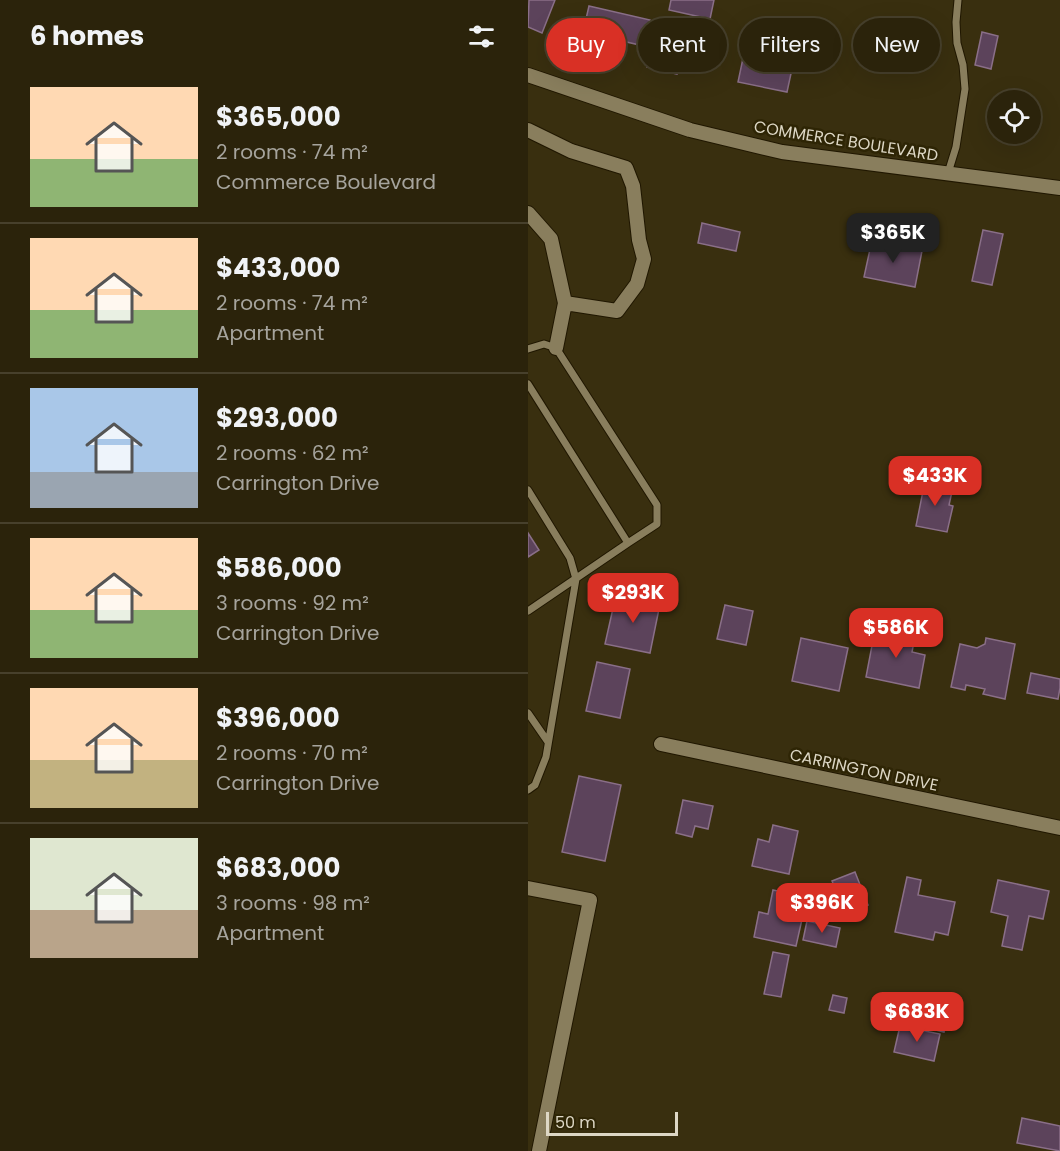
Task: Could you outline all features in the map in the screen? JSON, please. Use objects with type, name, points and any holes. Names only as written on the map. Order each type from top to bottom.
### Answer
[{"type":"street","name":"COMMERCE BOULEVARD","points":[[528,75],[690,130],[782,152],[1060,188]]},
{"type":"street","points":[[528,130],[571,151],[626,168],[633,186],[639,240],[644,259],[637,284],[617,311],[565,303]]},
{"type":"street","points":[[528,213],[551,239],[565,303],[556,348]]},
{"type":"street","name":"CARRINGTON DRIVE","points":[[661,744],[1060,828]]},
{"type":"street","points":[[528,888],[590,900],[539,1151]]},
{"type":"lane","points":[[948,173],[956,147],[965,89],[963,65],[957,43],[958,0]]},
{"type":"lane","points":[[528,350],[544,344],[556,348],[657,505],[657,524],[528,611]]},
{"type":"lane","points":[[528,384],[628,543]]},
{"type":"lane","points":[[528,490],[570,558],[576,579],[546,757],[535,785],[528,790]]},
{"type":"lane","points":[[528,713],[548,742]]},
{"type":"building","points":[[529,0],[555,0],[542,33],[528,27]]},
{"type":"building","points":[[671,0],[714,0],[710,18],[669,10]]},
{"type":"building","points":[[589,6],[641,18],[638,18],[638,45],[626,42],[626,18],[586,18]]},
{"type":"building","points":[[982,32],[998,36],[991,69],[975,65]]},
{"type":"building","points":[[740,72],[791,72],[787,92],[738,82]]},
{"type":"building","points":[[702,223],[740,232],[736,251],[698,243]]},
{"type":"building","points":[[983,230],[1003,234],[992,285],[972,281]]},
{"type":"building","points":[[872,240],[922,251],[915,287],[864,277]]},
{"type":"building","points":[[925,481],[953,487],[949,505],[953,506],[947,532],[916,526]]},
{"type":"building","points":[[528,533],[539,550],[528,557]]},
{"type":"building","points":[[616,595],[660,604],[650,653],[605,644]]},
{"type":"building","points":[[725,605],[753,611],[746,645],[717,639]]},
{"type":"building","points":[[890,627],[916,632],[912,652],[925,655],[919,688],[866,677],[874,635],[888,637]]},
{"type":"building","points":[[801,638],[848,648],[839,691],[792,681]]},
{"type":"building","points":[[986,638],[1015,644],[1005,699],[983,694],[985,689],[966,685],[965,690],[951,687],[960,644],[977,648],[985,644]]},
{"type":"building","points":[[597,662],[630,669],[620,718],[586,711]]},
{"type":"building","points":[[1031,673],[1060,679],[1058,699],[1027,693]]},
{"type":"building","points":[[579,776],[621,785],[605,861],[562,852]]},
{"type":"building","points":[[683,800],[713,806],[708,829],[695,826],[692,837],[676,833]]},
{"type":"building","points":[[773,825],[798,831],[789,874],[752,866],[758,839],[769,842]]},
{"type":"building","points":[[855,872],[868,905],[845,913],[832,881]]},
{"type":"building","points":[[907,877],[921,880],[918,895],[955,902],[948,935],[935,932],[933,940],[895,932]]},
{"type":"building","points":[[998,880],[1049,891],[1043,919],[1029,916],[1022,950],[1002,946],[1008,916],[991,912]]},
{"type":"building","points":[[773,890],[807,897],[796,946],[754,937],[759,912],[768,914]]},
{"type":"building","points":[[807,921],[840,928],[836,947],[803,940]]},
{"type":"building","points":[[773,952],[789,955],[781,997],[764,994]]},
{"type":"building","points":[[833,995],[847,998],[844,1013],[829,1010]]},
{"type":"building","points":[[934,996],[951,1000],[944,1032],[927,1028]]},
{"type":"building","points":[[900,1026],[940,1034],[934,1061],[894,1052]]},
{"type":"building","points":[[1022,1118],[1060,1126],[1060,1151],[1017,1143]]}]
